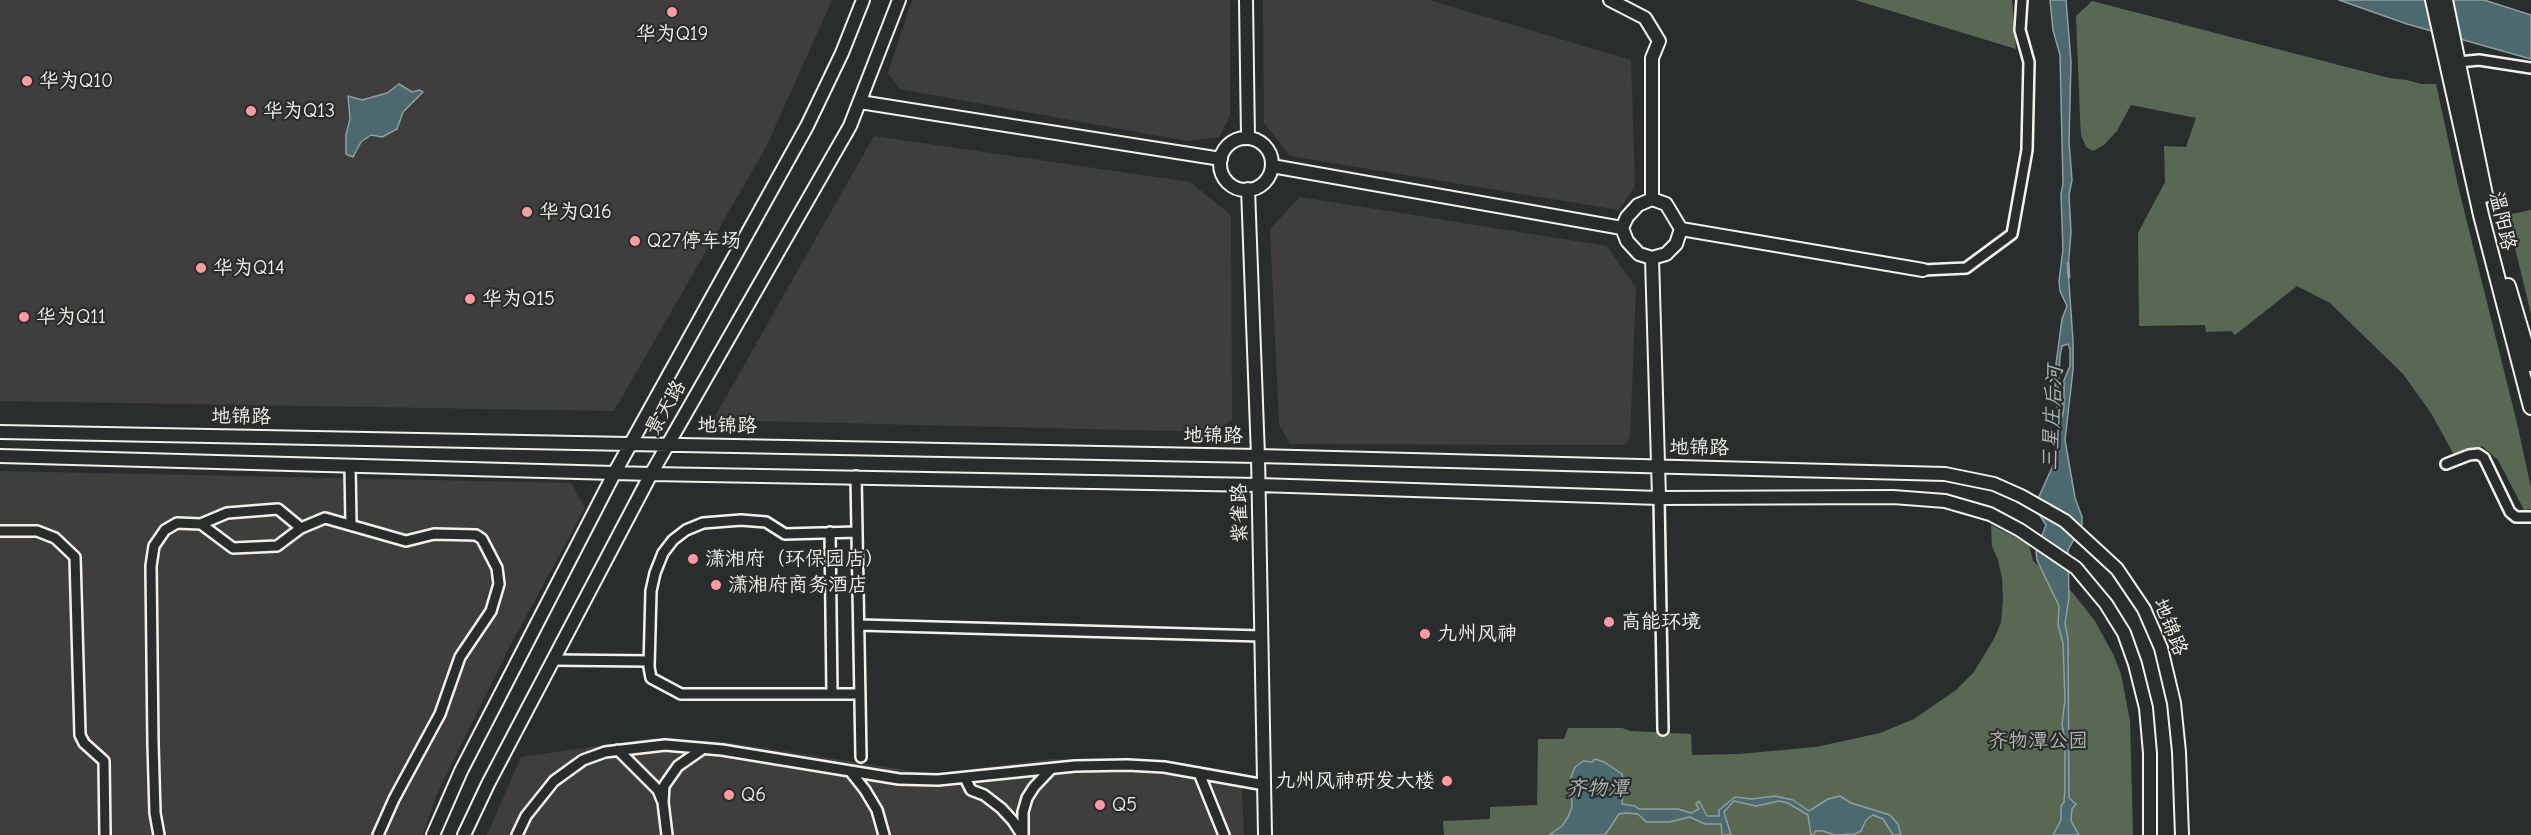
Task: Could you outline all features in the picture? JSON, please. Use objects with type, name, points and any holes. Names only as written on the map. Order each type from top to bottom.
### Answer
[{"type":"main road","points":[[2433,0],[2448,42]]},
{"type":"main road","points":[[2445,0],[2448,42]]},
{"type":"main road","name":"温阳路","points":[[2448,42],[2458,62],[2492,226],[2531,364]]},
{"type":"main road","name":"温阳路","points":[[2448,42],[2483,226],[2531,407]]},
{"type":"street","name":"景天路","points":[[433,835],[467,760],[615,472],[807,126],[842,53],[863,0]]},
{"type":"street","name":"景天路","points":[[464,835],[488,784],[651,474],[850,126],[899,0]]},
{"type":"street","points":[[1246,0],[1248,138]]},
{"type":"street","points":[[1610,0],[1645,18],[1659,41],[1652,58],[1652,199]]},
{"type":"street","points":[[1681,229],[1923,270],[1965,268],[2012,234],[2027,150],[2029,63],[2020,30],[2022,0]]},
{"type":"street","points":[[2458,62],[2479,60],[2531,68]]},
{"type":"street","points":[[860,102],[1221,159]]},
{"type":"street","points":[[1248,138],[1263,144],[1268,150],[1272,166],[1264,182],[1248,189],[1240,189],[1227,181],[1220,167],[1221,159],[1223,152],[1234,141],[1248,138]]},
{"type":"street","points":[[1272,166],[1622,228]]},
{"type":"street","name":"紫雀路","points":[[1248,189],[1259,485],[1265,835]]},
{"type":"street","points":[[1652,199],[1666,204],[1681,229],[1676,244],[1666,254],[1652,258],[1639,254],[1627,241],[1622,228],[1627,217],[1638,205],[1652,199]]},
{"type":"street","points":[[1652,258],[1663,730]]},
{"type":"street","name":"地锦路","points":[[0,432],[1258,456],[1945,474],[1994,484],[2021,496],[2065,521],[2117,569],[2137,599],[2161,648],[2169,678],[2177,728],[2182,835]]},
{"type":"street","points":[[2446,464],[2478,454],[2484,458],[2510,512],[2516,517],[2531,517]]},
{"type":"street","points":[[0,456],[651,474],[1259,485],[1659,498],[1926,499],[1990,514],[2037,541],[2076,568],[2088,581],[2124,633],[2144,697],[2150,753],[2150,835]]},
{"type":"street","points":[[350,466],[351,524]]},
{"type":"street","points":[[856,476],[861,757]]},
{"type":"street","points":[[159,835],[155,813],[153,744],[151,566],[154,546],[165,530],[177,523],[201,524],[227,513],[279,509],[301,528]]},
{"type":"street","points":[[201,524],[233,548],[278,546],[301,528],[325,518],[406,541],[434,534],[476,535],[482,539],[497,568],[499,584],[491,611],[460,657],[440,714],[394,799],[378,835]]},
{"type":"street","points":[[857,532],[785,534],[766,522],[741,520],[703,523],[686,530],[673,540],[663,553],[655,573],[651,591],[649,661],[651,678],[681,694],[860,694]]},
{"type":"street","points":[[0,531],[37,531],[55,538],[75,557],[80,735],[84,743],[104,761],[105,835]]},
{"type":"street","points":[[830,532],[832,694]]},
{"type":"street","points":[[859,625],[1262,636]]},
{"type":"street","points":[[553,660],[649,661]]},
{"type":"street","points":[[517,835],[526,816],[554,781],[583,760],[605,752],[665,745],[899,779],[938,780],[1051,769],[1127,765],[1164,767],[1234,782],[1265,785]]},
{"type":"street","points":[[667,835],[663,802],[664,786],[670,774],[695,753],[704,749]]},
{"type":"street","points":[[618,750],[658,790],[663,802]]},
{"type":"street","points":[[1022,835],[1023,812],[1027,798],[1051,769]]},
{"type":"street","points":[[850,771],[877,810],[884,835]]},
{"type":"street","points":[[1199,773],[1224,835]]},
{"type":"street","points":[[964,778],[971,790],[984,795],[1001,808],[1022,835]]},
{"type":"shaded area","points":[[0,0],[832,0],[766,147],[614,411],[0,401]]},
{"type":"shaded area","points":[[912,0],[1230,0],[1230,116],[1219,137],[1187,141],[900,89],[888,73]]},
{"type":"shaded area","points":[[1263,0],[1429,0],[1631,60],[1635,186],[1619,210],[1290,156],[1264,123]]},
{"type":"shaded area","points":[[874,136],[1190,182],[1231,215],[1232,420],[1213,432],[713,420]]},
{"type":"shaded area","points":[[1300,197],[1607,246],[1636,288],[1630,437],[1625,445],[1290,444],[1279,424],[1270,229]]},
{"type":"shaded area","points":[[0,471],[571,483],[585,508],[510,646],[436,796],[423,835],[0,835]]},
{"type":"shaded area","points":[[653,738],[726,742],[932,774],[1051,759],[1184,763],[1241,773],[1244,835],[487,835],[521,757]]},
{"type":"green space","points":[[1855,0],[2012,0],[2016,49]]},
{"type":"green space","points":[[2092,1],[2389,78],[2421,84],[2436,84],[2459,190],[2517,423],[2531,488],[2531,509],[2524,510],[2498,460],[2482,446],[2454,455],[2431,413],[2403,374],[2330,303],[2297,286],[2235,335],[2231,331],[2206,332],[2205,325],[2139,326],[2138,233],[2165,182],[2164,146],[2186,147],[2196,118],[2131,105],[2117,131],[2104,145],[2093,151],[2086,147],[2081,135],[2076,16]]},
{"type":"green space","points":[[2531,210],[2531,314],[2507,215]]},
{"type":"green space","name":"齐物潭公园","points":[[1991,525],[2029,544],[2033,561],[2073,593],[2095,621],[2113,654],[2121,674],[2130,721],[2133,835],[1444,835],[1443,821],[1490,819],[1490,807],[1537,805],[1538,739],[1564,739],[1568,728],[1622,728],[1630,731],[1691,734],[1692,755],[1738,754],[1816,747],[1880,733],[1914,719],[1956,690],[1974,672],[1995,637],[2001,622],[2002,578],[1992,546]]},
{"type":"water","points":[[2050,0],[2066,0],[2071,62],[2069,142],[2072,180],[2069,195],[2071,232],[2068,269],[2073,370],[2065,440],[2082,525],[2068,550],[2069,598],[2065,623],[2068,639],[2069,798],[2076,804],[2072,809],[2071,821],[2079,835],[2053,835],[2061,820],[2065,788],[2065,741],[2062,725],[2065,699],[2063,643],[2058,625],[2059,606],[2037,560],[2036,551],[2046,525],[2037,511],[2036,503],[2056,459],[2060,425],[2055,393],[2056,364],[2062,319],[2067,306],[2060,291],[2059,281],[2063,250],[2060,55],[2053,30]],"holes":[[[2068,344],[2070,366],[2064,380],[2064,408],[2062,417],[2060,411],[2063,402],[2058,392],[2060,356],[2062,346]]]},
{"type":"water","points":[[2339,0],[2484,0],[2531,15],[2531,59],[2407,24]]},
{"type":"water","points":[[399,84],[412,92],[420,90],[423,92],[403,112],[397,129],[382,137],[371,135],[361,142],[353,157],[346,154],[346,135],[350,119],[348,96],[362,100],[387,93]]},
{"type":"water","name":"齐物潭","points":[[1595,759],[1622,774],[1624,782],[1622,804],[1639,809],[1678,809],[1691,813],[1699,809],[1696,804],[1699,801],[1707,816],[1719,816],[1719,810],[1735,797],[1752,799],[1775,796],[1793,800],[1809,811],[1828,799],[1840,796],[1851,803],[1890,815],[1898,824],[1901,835],[1893,835],[1883,819],[1873,815],[1866,820],[1861,831],[1855,834],[1835,835],[1815,831],[1814,835],[1811,835],[1808,815],[1788,803],[1779,801],[1756,806],[1734,801],[1724,812],[1731,835],[1722,835],[1721,824],[1705,824],[1690,817],[1669,822],[1646,822],[1638,814],[1626,813],[1619,814],[1605,835],[1549,835],[1562,826],[1572,807],[1571,777],[1575,767],[1583,761],[1592,762]]},
{"type":"waterway","name":"三星庄后河","points":[[2068,263],[2069,277]]},
{"type":"place","name":"华为Q19","points":[[672,12]]},
{"type":"place","name":"华为Q10","points":[[27,81]]},
{"type":"place","name":"华为Q13","points":[[251,111]]},
{"type":"place","name":"华为Q16","points":[[527,212]]},
{"type":"place","name":"Q27停车场","points":[[635,241]]},
{"type":"place","name":"华为Q14","points":[[201,268]]},
{"type":"place","name":"华为Q15","points":[[470,299]]},
{"type":"place","name":"华为Q11","points":[[24,317]]},
{"type":"place","name":"潇湘府（环保园店）","points":[[693,559]]},
{"type":"place","name":"潇湘府商务酒店","points":[[716,585]]},
{"type":"place","name":"高能环境","points":[[1609,622]]},
{"type":"place","name":"九州风神","points":[[1425,634]]},
{"type":"place","name":"九州风神研发大楼","points":[[1447,781]]},
{"type":"place","name":"Q6","points":[[729,795]]},
{"type":"place","name":"Q5","points":[[1100,805]]}]
